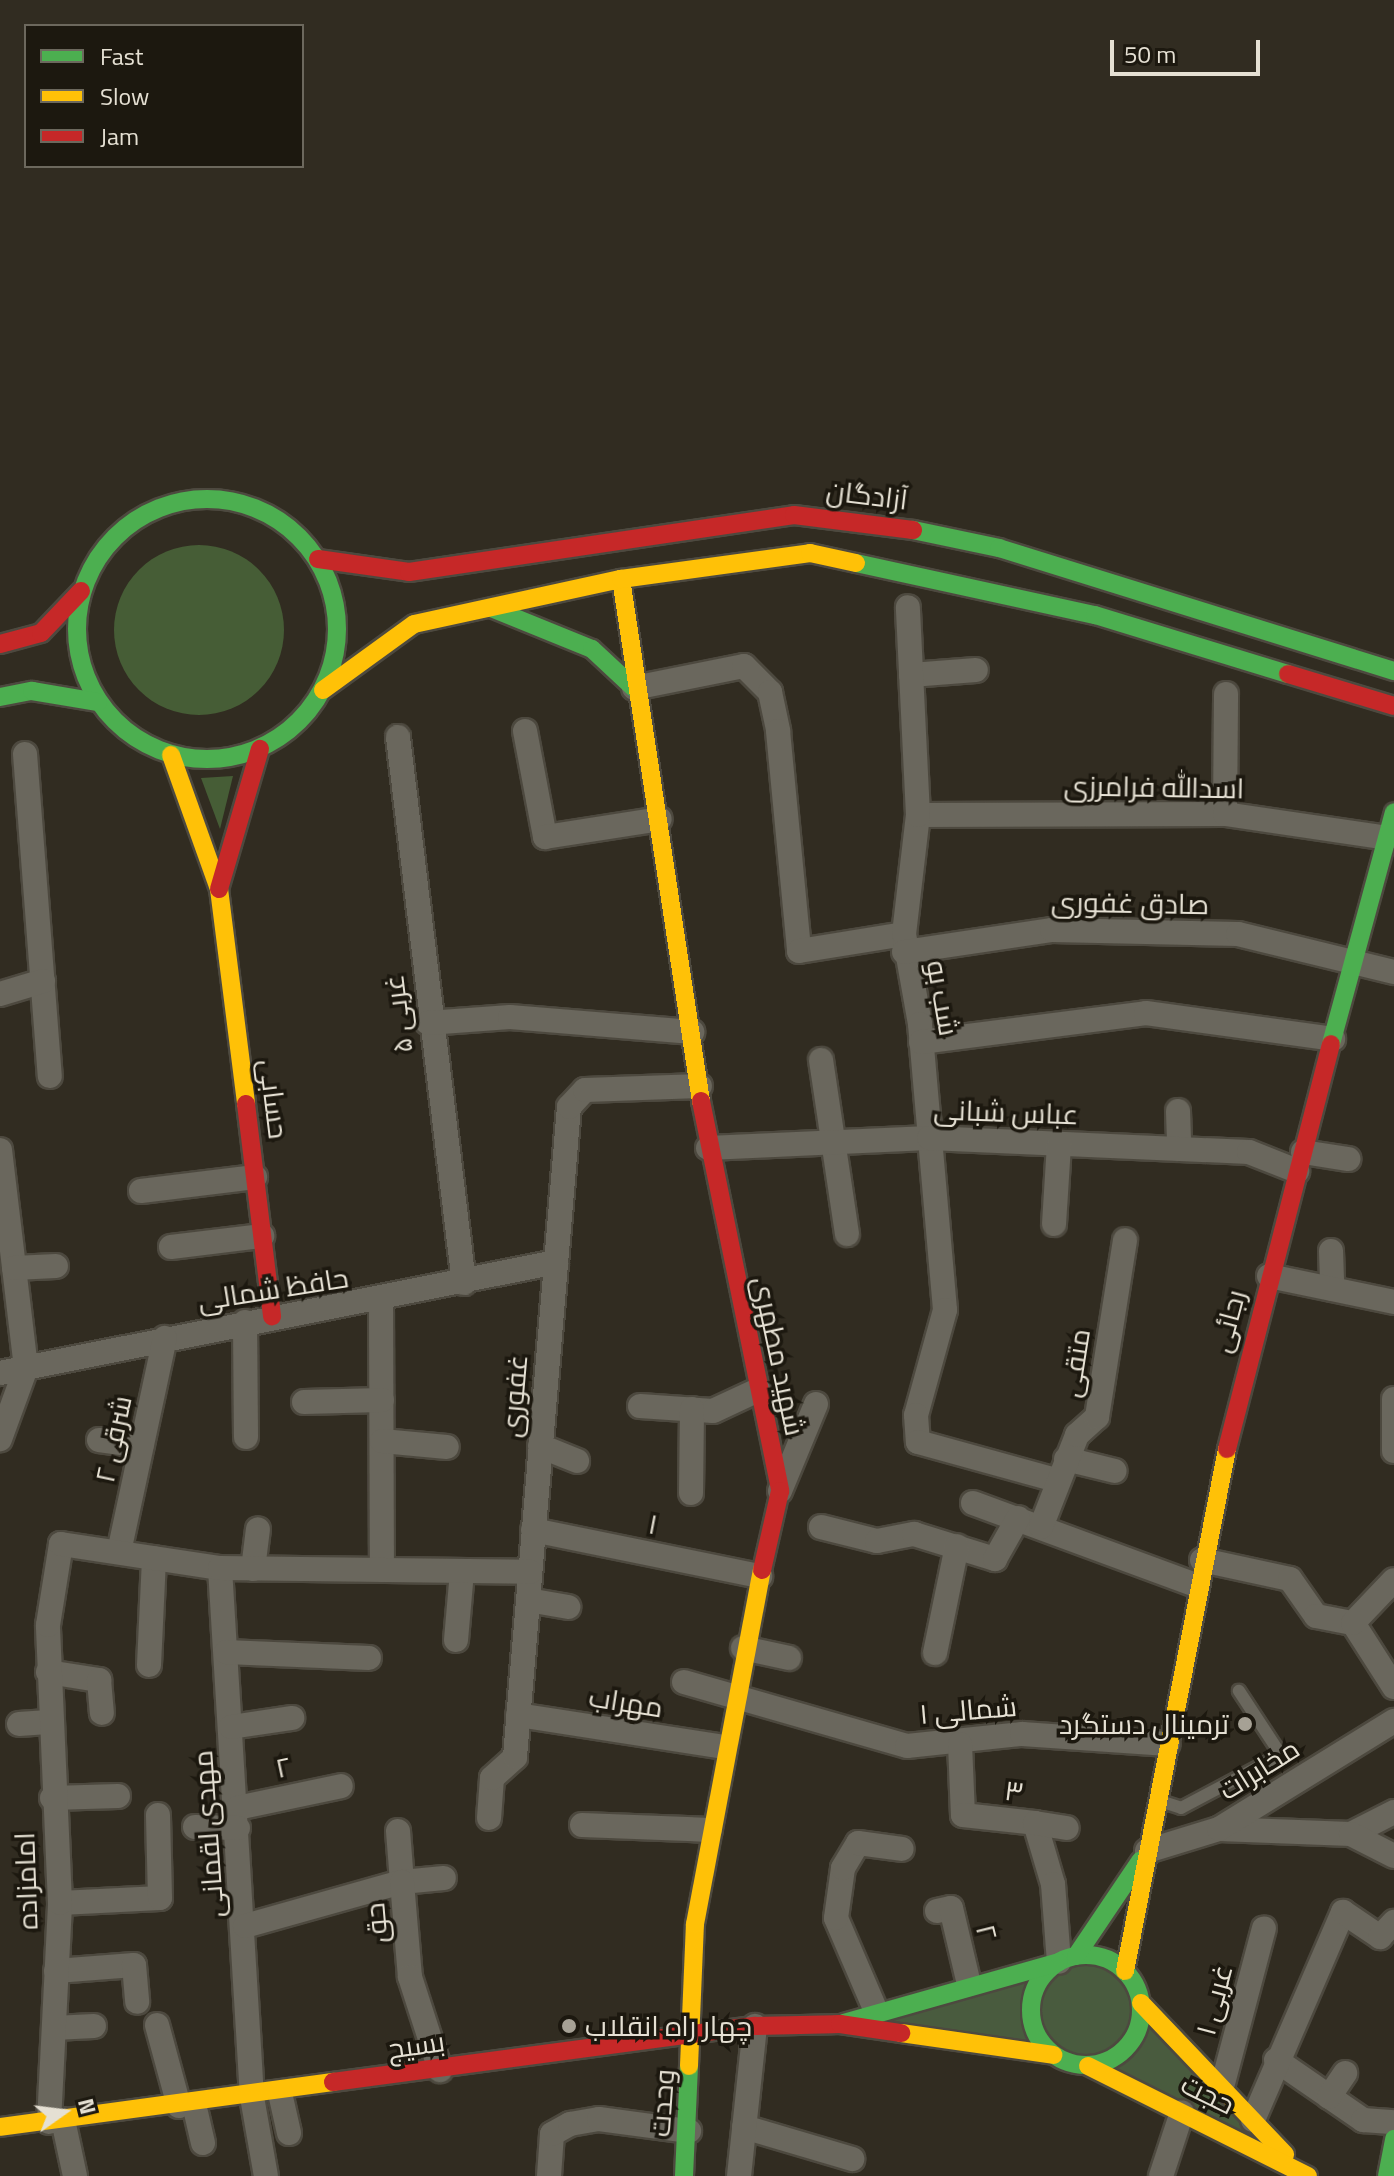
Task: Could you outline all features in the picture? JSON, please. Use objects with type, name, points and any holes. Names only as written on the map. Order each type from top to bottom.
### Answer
[{"type":"street","points":[[0,644],[41,633],[81,591],[100,552],[130,522],[168,503],[210,497],[252,505],[290,526],[318,559],[335,601],[337,647],[323,690]]},
{"type":"street","name":"آزادگان","points":[[318,559],[409,572],[714,524],[794,515],[857,519],[999,548],[1394,671]]},
{"type":"street","points":[[81,591],[76,630],[98,702],[118,726],[171,755],[216,760],[260,749],[296,725],[323,690],[414,624],[621,579],[810,553],[1095,615],[1394,706]]},
{"type":"street","name":"شهید مطهری","points":[[621,579],[634,688],[660,819],[708,1148],[780,1491],[733,1692],[695,1924],[695,2034]]},
{"type":"street","points":[[904,943],[918,815],[908,607]]},
{"type":"street","points":[[490,608],[592,649],[634,688]]},
{"type":"street","name":"شب بو","points":[[634,688],[744,666],[770,692],[778,731],[799,951],[904,943],[921,1042],[945,1310],[916,1415],[918,1442],[1061,1469]]},
{"type":"street","points":[[911,675],[976,670]]},
{"type":"street","points":[[0,697],[32,691],[98,702]]},
{"type":"street","points":[[1225,814],[1226,694]]},
{"type":"street","points":[[525,731],[545,837],[660,819]]},
{"type":"street","name":"۵ غربی","points":[[398,737],[428,1023],[464,1283]]},
{"type":"street","name":"حسابی","points":[[219,889],[260,749]]},
{"type":"street","points":[[25,754],[50,1076]]},
{"type":"street","name":"حسابی","points":[[171,755],[219,889],[272,1316]]},
{"type":"street","name":"رجائی","points":[[1125,1971],[1196,1585],[1269,1276],[1394,812]]},
{"type":"street","name":"اسدالله فرامرزی","points":[[918,815],[1225,814],[1387,838]]},
{"type":"street","name":"صادق غفوری","points":[[904,943],[1083,931],[1238,934],[1394,972]]},
{"type":"street","points":[[0,994],[43,981]]},
{"type":"street","points":[[921,1042],[1146,1013],[1333,1039]]},
{"type":"street","points":[[428,1023],[510,1017],[692,1032]]},
{"type":"street","points":[[821,1060],[836,1142],[847,1234]]},
{"type":"street","name":"غفوری","points":[[489,1818],[492,1778],[515,1757],[569,1107],[585,1090],[700,1086]]},
{"type":"street","points":[[1178,1111],[1179,1149]]},
{"type":"street","name":"عباس شبانی","points":[[708,1148],[929,1138],[1059,1144],[1122,1157],[1179,1149],[1249,1152],[1300,1162],[1348,1159]]},
{"type":"street","points":[[1054,1224],[1059,1144]]},
{"type":"street","points":[[0,1150],[26,1368],[0,1439]]},
{"type":"street","points":[[141,1191],[255,1177]]},
{"type":"street","points":[[171,1247],[262,1236]]},
{"type":"street","name":"متقی","points":[[1041,1527],[1061,1469],[1097,1417],[1125,1240]]},
{"type":"street","points":[[1331,1251],[1332,1289]]},
{"type":"street","name":"حافظ شمالی","points":[[0,1373],[272,1316],[381,1302],[556,1262]]},
{"type":"street","points":[[14,1268],[56,1266]]},
{"type":"street","points":[[1269,1276],[1394,1302]]},
{"type":"street","points":[[381,1302],[382,1570]]},
{"type":"street","points":[[245,1322],[246,1437]]},
{"type":"street","name":"۲ شرقی","points":[[119,1552],[165,1338]]},
{"type":"street","points":[[640,1406],[713,1411],[758,1390]]},
{"type":"street","points":[[1394,1399],[1394,1451]]},
{"type":"street","points":[[304,1402],[382,1400]]},
{"type":"street","points":[[780,1491],[816,1404]]},
{"type":"street","points":[[691,1493],[692,1409]]},
{"type":"street","points":[[99,1440],[142,1446]]},
{"type":"street","points":[[382,1441],[447,1447]]},
{"type":"street","points":[[540,1446],[577,1461]]},
{"type":"street","points":[[1061,1469],[1115,1471]]},
{"type":"street","points":[[973,1503],[1196,1585]]},
{"type":"street","points":[[821,1527],[877,1541],[914,1534],[995,1559],[1018,1518]]},
{"type":"street","points":[[253,1569],[258,1529]]},
{"type":"street","name":"۱","points":[[533,1530],[760,1576]]},
{"type":"street","name":"امامزاده","points":[[75,2176],[56,2121],[54,2028],[60,1903],[48,1722],[48,1672],[61,1544],[119,1552]]},
{"type":"street","points":[[935,1653],[957,1546]]},
{"type":"street","points":[[119,1552],[220,1568],[530,1572]]},
{"type":"street","points":[[149,1665],[154,1558]]},
{"type":"street","points":[[1202,1560],[1290,1579],[1316,1616],[1353,1623],[1394,1687]]},
{"type":"street","name":"مهدی لقمانی","points":[[220,1568],[245,1926],[252,2097],[266,2176]]},
{"type":"street","points":[[456,1640],[462,1571]]},
{"type":"street","points":[[1353,1623],[1394,1580]]},
{"type":"street","points":[[528,1600],[568,1607]]},
{"type":"street","points":[[743,1648],[789,1658]]},
{"type":"street","points":[[226,1652],[369,1658]]},
{"type":"street","points":[[48,1672],[99,1680],[102,1713]]},
{"type":"street","name":"۱ شمالی","points":[[684,1682],[733,1692],[907,1746],[960,1744],[1022,1734],[1168,1744]]},
{"type":"street","name":"مهراب","points":[[518,1715],[724,1747]]},
{"type":"street","points":[[231,1727],[292,1718]]},
{"type":"street","name":"مخابرات","points":[[1147,1851],[1219,1829],[1394,1721]]},
{"type":"street","points":[[19,1724],[48,1722]]},
{"type":"street","name":"۳","points":[[960,1744],[963,1815],[1035,1823],[1053,1884],[1067,1959]]},
{"type":"street","name":"۲","points":[[195,1827],[237,1818],[341,1786]]},
{"type":"street","points":[[52,1798],[118,1796]]},
{"type":"street","points":[[1351,1834],[1394,1812]]},
{"type":"street","points":[[60,1903],[160,1898],[158,1815]]},
{"type":"street","points":[[1035,1823],[1067,1828]]},
{"type":"street","points":[[582,1825],[710,1830]]},
{"type":"street","points":[[1219,1829],[1351,1834],[1394,1856]]},
{"type":"street","points":[[398,1831],[402,1882],[444,1878]]},
{"type":"street","points":[[876,2011],[836,1918],[843,1868],[858,1843],[902,1849]]},
{"type":"street","points":[[1067,1959],[1094,1956],[1125,1971],[1141,2003],[1133,2039],[1106,2062],[1088,2066],[1053,2055],[1041,2041],[1031,2007],[1035,1989],[1067,1959],[1147,1851]]},
{"type":"street","name":"حق","points":[[245,1926],[402,1882],[410,1977],[440,2070]]},
{"type":"street","name":"۲","points":[[937,1911],[951,1908],[969,1984]]},
{"type":"street","points":[[1253,2120],[1276,2060],[1343,1912],[1380,1937],[1394,1922]]},
{"type":"street","name":"۱ غربی","points":[[1222,2087],[1264,1928]]},
{"type":"street","name":"بسیج","points":[[840,2024],[969,1984],[1067,1959]]},
{"type":"street","points":[[56,1971],[134,1965],[137,2002]]},
{"type":"street","name":"حجت","points":[[1141,2003],[1304,2175]]},
{"type":"street","name":"بسیج","points":[[0,2127],[252,2097],[755,2026],[840,2024],[1053,2055]]},
{"type":"street","points":[[157,2025],[203,2143]]},
{"type":"street","points":[[54,2028],[94,2026]]},
{"type":"street","points":[[739,2176],[755,2026]]},
{"type":"street","name":"وحدت","points":[[684,2176],[695,2034]]},
{"type":"street","points":[[1276,2060],[1363,2120],[1394,2122]]},
{"type":"street","name":"حجت","points":[[1088,2066],[1304,2175]]},
{"type":"street","points":[[1329,2097],[1345,2073]]},
{"type":"street","points":[[280,2093],[289,2133]]},
{"type":"street","points":[[1161,2176],[1182,2112]]},
{"type":"street","points":[[549,2176],[552,2134],[570,2124],[599,2119],[689,2131]]},
{"type":"street","points":[[744,2127],[852,2159]]},
{"type":"street","points":[[1387,2176],[1394,2139]]},
{"type":"lane","points":[[1157,1800],[1181,1808],[1281,1755],[1239,1691]]},
{"type":"green space","points":[[199,545],[232,551],[259,570],[278,597],[284,630],[278,663],[259,690],[232,709],[199,715],[166,709],[139,690],[120,663],[114,630],[120,597],[139,570],[166,551]]},
{"type":"green space","points":[[233,776],[220,829],[201,778]]},
{"type":"green space","points":[[1087,1963],[1105,1967],[1121,1977],[1131,1993],[1135,2011],[1131,2029],[1121,2045],[1105,2055],[1087,2059],[1069,2055],[1053,2045],[1043,2029],[1039,2011],[1043,1993],[1053,1977],[1069,1967]]},
{"type":"green space","points":[[1039,1973],[1025,2008],[1036,2047],[866,2022]]},
{"type":"green space","points":[[1146,2018],[1278,2154],[1105,2067],[1134,2047]]},
{"type":"traffic: fast","points":[[194,499],[220,499],[245,504],[268,514],[290,528],[308,546],[332,591],[337,629],[332,667],[322,690],[308,712],[290,730],[245,754],[220,759],[194,759],[169,754],[146,744],[124,730],[106,712],[82,667],[77,642],[77,616],[82,591],[92,568],[106,546],[124,528],[169,504],[194,499]]},
{"type":"traffic: fast","points":[[913,530],[999,548],[1394,671]]},
{"type":"traffic: fast","points":[[856,563],[1095,615],[1288,674]]},
{"type":"traffic: fast","points":[[491,608],[592,649],[634,688]]},
{"type":"traffic: fast","points":[[0,697],[32,691],[98,702]]},
{"type":"traffic: fast","points":[[1331,1044],[1394,812]]},
{"type":"traffic: fast","points":[[1076,1956],[1140,1861]]},
{"type":"traffic: fast","points":[[1086,1955],[1107,1959],[1125,1971],[1137,1989],[1141,2010],[1137,2031],[1125,2049],[1107,2061],[1086,2065],[1065,2061],[1047,2049],[1035,2031],[1031,2010],[1035,1989],[1047,1971],[1065,1959],[1086,1955]]},
{"type":"traffic: fast","points":[[844,2023],[1059,1962]]},
{"type":"traffic: fast","points":[[684,2176],[689,2066]]},
{"type":"traffic: fast","points":[[1387,2176],[1394,2139]]},
{"type":"traffic: slow","points":[[323,690],[414,624],[621,579],[810,553],[856,563]]},
{"type":"traffic: slow","points":[[621,579],[701,1101]]},
{"type":"traffic: slow","points":[[171,755],[219,889],[246,1104]]},
{"type":"traffic: slow","points":[[1125,1971],[1227,1449]]},
{"type":"traffic: slow","points":[[689,2066],[695,1924],[762,1570]]},
{"type":"traffic: slow","points":[[1141,2003],[1285,2154]]},
{"type":"traffic: slow","points":[[901,2033],[1053,2055]]},
{"type":"traffic: slow","points":[[1088,2066],[1308,2176]]},
{"type":"traffic: slow","points":[[0,2127],[333,2082]]},
{"type":"traffic: jam","points":[[318,559],[409,572],[794,515],[913,530]]},
{"type":"traffic: jam","points":[[0,644],[41,633],[81,591]]},
{"type":"traffic: jam","points":[[1288,674],[1394,706]]},
{"type":"traffic: jam","points":[[219,889],[260,749]]},
{"type":"traffic: jam","points":[[1227,1449],[1331,1044]]},
{"type":"traffic: jam","points":[[701,1101],[780,1491],[762,1570]]},
{"type":"traffic: jam","points":[[246,1104],[272,1316]]},
{"type":"traffic: jam","points":[[333,2082],[755,2026],[840,2024],[901,2033]]},
{"type":"place","name":"ترمینال دستگرد","points":[[1245,1724]]},
{"type":"place","name":"چهار راه انقلاب","points":[[569,2026]]}]
